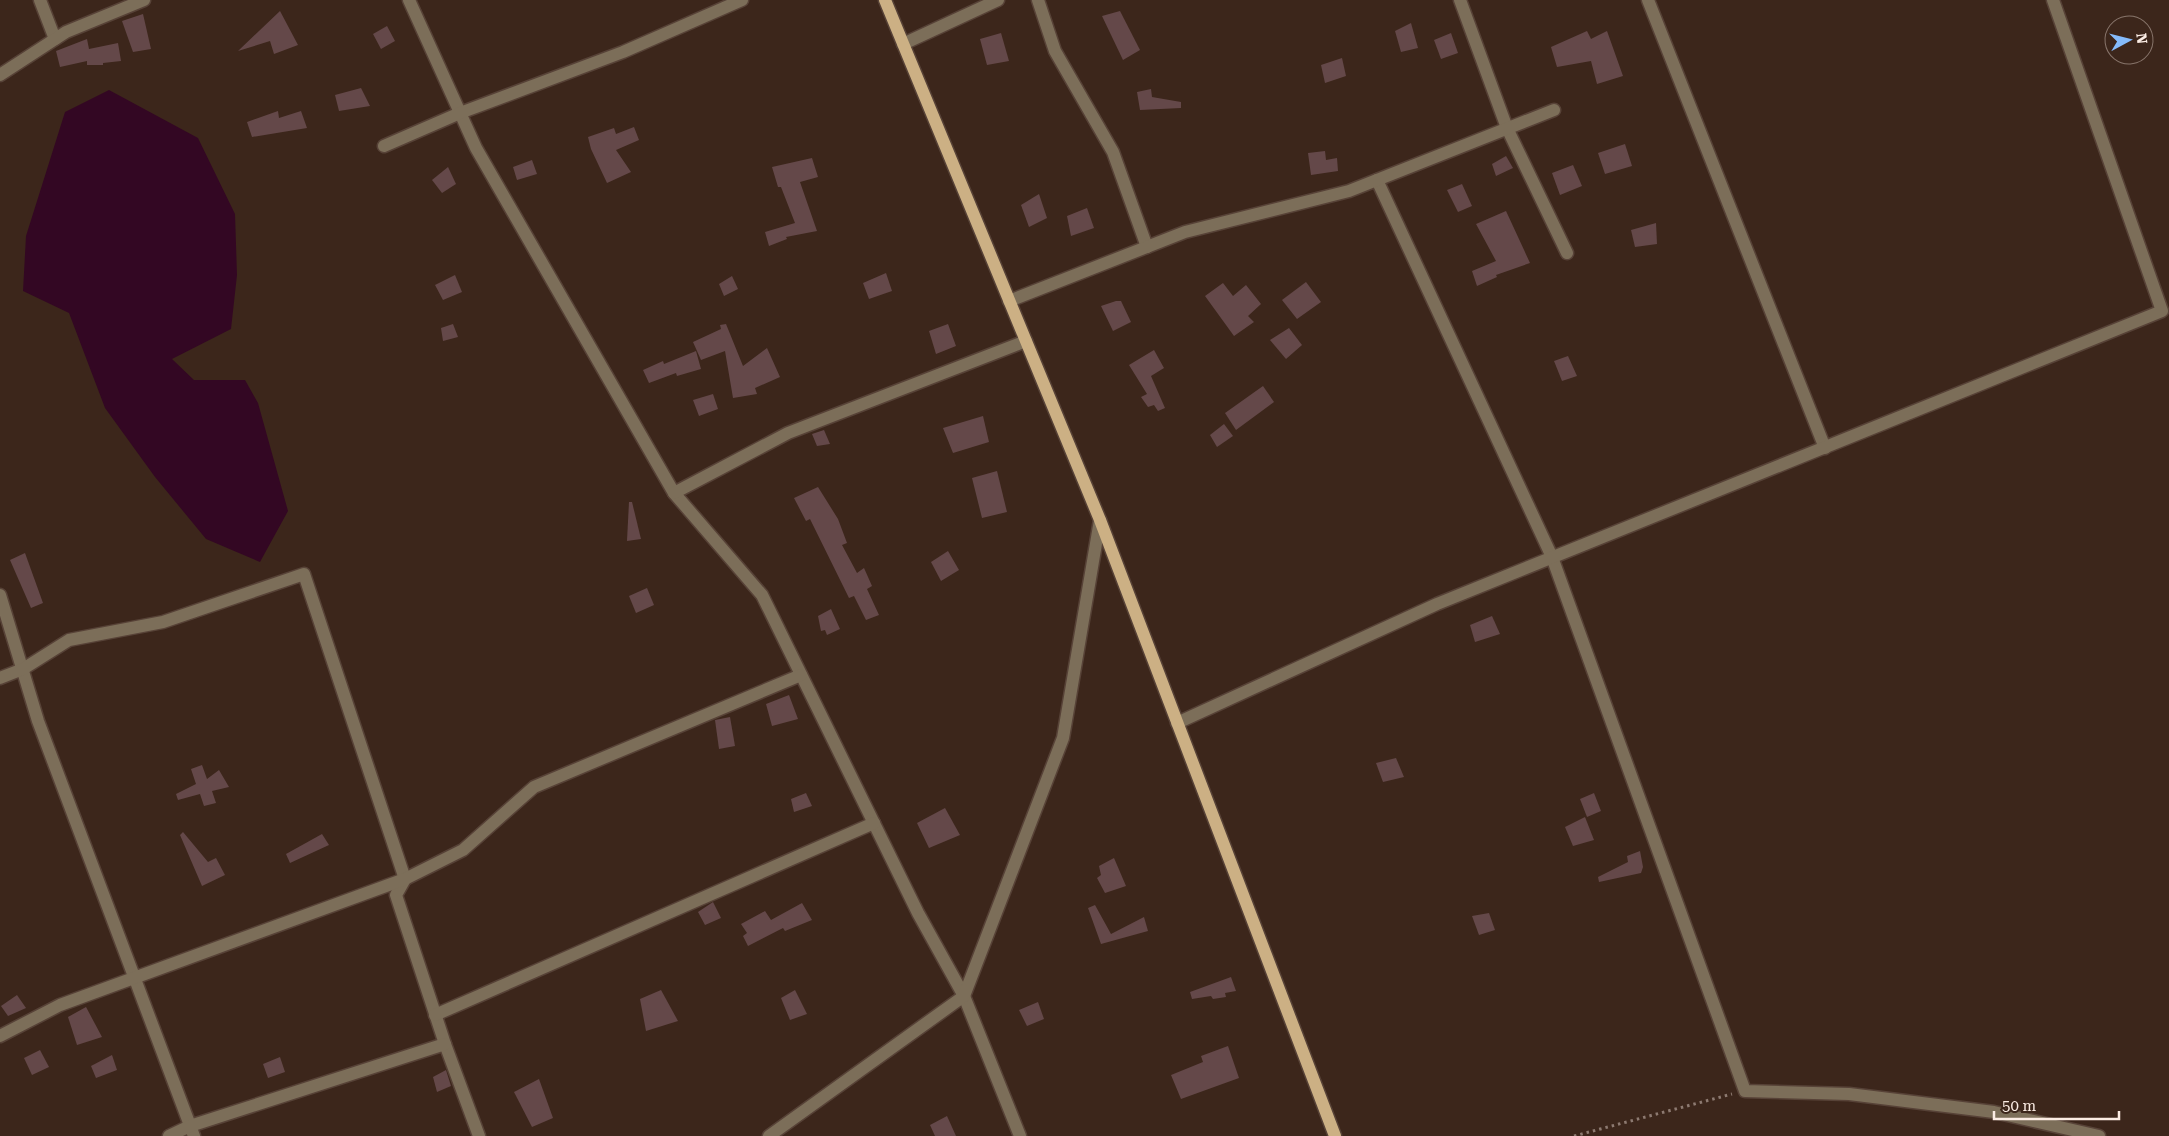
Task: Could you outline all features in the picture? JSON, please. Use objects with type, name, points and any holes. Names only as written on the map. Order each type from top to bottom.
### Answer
[{"type":"main road","points":[[885,0],[1100,520],[1335,1136]]},
{"type":"street","points":[[40,0],[55,39]]},
{"type":"street","points":[[0,75],[66,32],[144,0]]},
{"type":"street","points":[[409,0],[476,148],[674,493],[762,595],[918,913],[964,996],[1020,1136]]},
{"type":"street","points":[[384,146],[460,113],[623,52],[742,0]]},
{"type":"street","points":[[903,44],[998,0]]},
{"type":"street","points":[[1038,0],[1055,51],[1113,152],[1147,247]]},
{"type":"street","points":[[1460,0],[1507,128],[1566,252]]},
{"type":"street","points":[[1648,0],[1825,448]]},
{"type":"street","points":[[1177,723],[1437,604],[2162,312],[2053,0]]},
{"type":"street","points":[[1009,301],[1185,232],[1349,191],[1554,110]]},
{"type":"street","points":[[1377,180],[1552,558],[1745,1091],[1849,1094],[1994,1112],[2099,1136]]},
{"type":"street","points":[[674,493],[788,433],[1026,341]]},
{"type":"street","points":[[769,1136],[964,996],[1063,738],[1100,520]]},
{"type":"street","points":[[0,678],[23,669],[69,640],[163,622],[304,574],[405,879],[396,895],[445,1044],[480,1136]]},
{"type":"street","points":[[0,595],[42,730],[192,1131]]},
{"type":"street","points":[[0,1036],[60,1005],[405,879],[463,850],[534,787],[801,675]]},
{"type":"street","points":[[435,1015],[874,823]]},
{"type":"street","points":[[169,1136],[192,1131],[445,1044]]},
{"type":"path","points":[[1574,1136],[1745,1091]]},
{"type":"shaded area","points":[[109,90],[198,138],[235,214],[237,275],[231,329],[172,359],[194,380],[245,380],[258,403],[288,511],[260,562],[206,539],[155,477],[105,408],[69,313],[23,291],[26,236],[65,112]]},
{"type":"building","points":[[280,11],[298,45],[274,54],[270,41],[238,51]]},
{"type":"building","points":[[1120,11],[1140,50],[1123,60],[1102,16]]},
{"type":"building","points":[[143,14],[151,49],[133,52],[122,21]]},
{"type":"building","points":[[1411,23],[1418,48],[1401,52],[1395,31]]},
{"type":"building","points":[[387,26],[395,41],[381,49],[373,34]]},
{"type":"building","points":[[1587,31],[1591,39],[1607,31],[1623,76],[1597,84],[1591,61],[1557,67],[1551,47]]},
{"type":"building","points":[[1001,33],[1009,61],[987,65],[980,39]]},
{"type":"building","points":[[1451,33],[1458,53],[1441,59],[1434,40]]},
{"type":"building","points":[[87,39],[89,49],[118,43],[121,61],[103,63],[103,65],[87,65],[87,61],[60,67],[56,51]]},
{"type":"building","points":[[1342,58],[1346,76],[1325,83],[1321,65]]},
{"type":"building","points":[[361,88],[370,106],[339,111],[335,95]]},
{"type":"building","points":[[1151,89],[1152,97],[1181,102],[1181,108],[1140,110],[1137,92]]},
{"type":"building","points":[[278,111],[279,118],[301,111],[307,128],[252,137],[247,122]]},
{"type":"building","points":[[634,127],[639,140],[616,150],[631,172],[607,183],[591,149],[588,137],[614,128],[616,134]]},
{"type":"building","points":[[1625,144],[1632,166],[1605,174],[1598,153]]},
{"type":"building","points":[[1325,151],[1326,160],[1337,158],[1338,171],[1311,175],[1308,153]]},
{"type":"building","points":[[1506,156],[1513,168],[1496,176],[1492,164]]},
{"type":"building","points":[[812,158],[818,177],[800,182],[817,231],[786,237],[787,239],[769,246],[765,232],[795,223],[781,187],[778,187],[772,167]]},
{"type":"building","points":[[532,160],[537,174],[517,180],[513,167]]},
{"type":"building","points":[[1573,165],[1582,186],[1560,195],[1552,173]]},
{"type":"building","points":[[448,167],[456,184],[442,193],[432,180]]},
{"type":"building","points":[[1462,184],[1472,206],[1458,212],[1447,190]]},
{"type":"building","points":[[1039,194],[1047,218],[1029,227],[1021,205]]},
{"type":"building","points":[[1087,208],[1094,228],[1071,236],[1067,216]]},
{"type":"building","points":[[1506,211],[1530,263],[1496,275],[1497,277],[1477,286],[1472,271],[1496,261],[1476,224]]},
{"type":"building","points":[[1656,223],[1657,244],[1635,247],[1631,230]]},
{"type":"building","points":[[886,273],[892,291],[869,299],[863,283]]},
{"type":"building","points":[[455,275],[462,292],[443,300],[435,285]]},
{"type":"building","points":[[732,276],[738,289],[724,296],[719,284]]},
{"type":"building","points":[[1306,282],[1321,302],[1297,319],[1282,300]]},
{"type":"building","points":[[1223,283],[1233,296],[1246,285],[1261,304],[1248,316],[1254,322],[1234,336],[1205,296]]},
{"type":"building","points":[[1121,301],[1131,322],[1113,331],[1101,306]]},
{"type":"building","points":[[453,324],[458,337],[443,341],[441,328]]},
{"type":"building","points":[[726,324],[743,366],[767,348],[780,377],[755,388],[757,394],[733,398],[725,351],[701,360],[693,342],[721,329],[720,325]]},
{"type":"building","points":[[948,324],[956,346],[936,354],[929,331]]},
{"type":"building","points":[[1289,328],[1302,345],[1286,359],[1270,340]]},
{"type":"building","points":[[1154,350],[1164,368],[1151,376],[1165,408],[1158,411],[1154,405],[1148,407],[1141,397],[1147,394],[1129,365]]},
{"type":"building","points":[[696,351],[701,369],[677,376],[676,373],[649,383],[643,370],[663,361],[664,364]]},
{"type":"building","points":[[1568,356],[1577,376],[1562,381],[1554,361]]},
{"type":"building","points":[[1263,386],[1274,402],[1236,430],[1225,413]]},
{"type":"building","points":[[713,394],[718,409],[699,416],[693,400]]},
{"type":"building","points":[[983,416],[989,442],[953,453],[943,428]]},
{"type":"building","points":[[1224,424],[1233,436],[1217,447],[1210,435]]},
{"type":"building","points":[[824,430],[830,444],[817,446],[812,434]]},
{"type":"building","points":[[997,471],[1007,512],[982,518],[972,478]]},
{"type":"building","points":[[818,487],[838,519],[847,543],[842,545],[857,573],[864,568],[872,586],[867,589],[879,615],[866,620],[854,596],[849,598],[810,519],[806,521],[794,498]]},
{"type":"building","points":[[629,502],[632,502],[641,539],[627,541]]},
{"type":"building","points":[[948,551],[959,570],[941,581],[931,562]]},
{"type":"building","points":[[25,553],[43,603],[31,608],[10,560]]},
{"type":"building","points":[[647,588],[654,605],[636,613],[629,596]]},
{"type":"building","points":[[831,609],[840,629],[827,635],[825,630],[821,631],[818,616]]},
{"type":"building","points":[[1492,616],[1500,634],[1475,642],[1470,625]]},
{"type":"building","points":[[789,695],[798,719],[772,726],[766,704]]},
{"type":"building","points":[[730,717],[735,746],[719,749],[715,720]]},
{"type":"building","points":[[1396,758],[1404,777],[1383,782],[1376,763]]},
{"type":"building","points":[[202,765],[207,779],[219,770],[229,787],[212,791],[216,803],[204,806],[200,794],[178,800],[176,794],[196,784],[191,769]]},
{"type":"building","points":[[806,793],[812,806],[794,812],[791,799]]},
{"type":"building","points":[[1594,793],[1601,811],[1587,817],[1580,799]]},
{"type":"building","points":[[945,808],[960,835],[929,848],[917,823]]},
{"type":"building","points":[[1585,817],[1594,840],[1573,846],[1565,827]]},
{"type":"building","points":[[183,832],[208,862],[216,858],[225,875],[202,886],[180,835]]},
{"type":"building","points":[[322,834],[329,845],[290,863],[286,854]]},
{"type":"building","points":[[1640,851],[1643,867],[1641,873],[1599,882],[1598,877],[1628,862],[1627,856]]},
{"type":"building","points":[[1114,858],[1126,886],[1105,893],[1097,878],[1101,875],[1099,866]]},
{"type":"building","points":[[713,902],[721,918],[705,925],[698,912]]},
{"type":"building","points":[[802,903],[812,920],[785,931],[783,928],[748,946],[743,936],[747,933],[741,924],[765,911],[771,920]]},
{"type":"building","points":[[1095,905],[1111,934],[1144,917],[1148,931],[1101,944],[1088,908]]},
{"type":"building","points":[[1489,913],[1495,930],[1479,935],[1472,916]]},
{"type":"building","points":[[1231,977],[1236,991],[1225,993],[1226,997],[1213,999],[1211,996],[1192,999],[1190,992]]},
{"type":"building","points":[[661,990],[678,1021],[646,1031],[640,999]]},
{"type":"building","points":[[795,990],[807,1014],[790,1020],[781,998]]},
{"type":"building","points":[[17,995],[26,1008],[8,1016],[1,1006]]},
{"type":"building","points":[[1038,1002],[1044,1019],[1027,1026],[1019,1010]]},
{"type":"building","points":[[86,1007],[102,1037],[77,1045],[68,1017]]},
{"type":"building","points":[[1228,1046],[1239,1078],[1181,1099],[1171,1075],[1203,1062],[1201,1056]]},
{"type":"building","points":[[40,1050],[49,1067],[32,1075],[24,1058]]},
{"type":"building","points":[[112,1055],[117,1070],[96,1078],[91,1066]]},
{"type":"building","points":[[280,1057],[285,1072],[268,1078],[263,1064]]},
{"type":"building","points":[[446,1070],[451,1086],[437,1092],[433,1077]]},
{"type":"building","points":[[539,1079],[553,1118],[532,1127],[514,1092]]},
{"type":"building","points":[[947,1116],[956,1136],[935,1136],[930,1125]]}]
